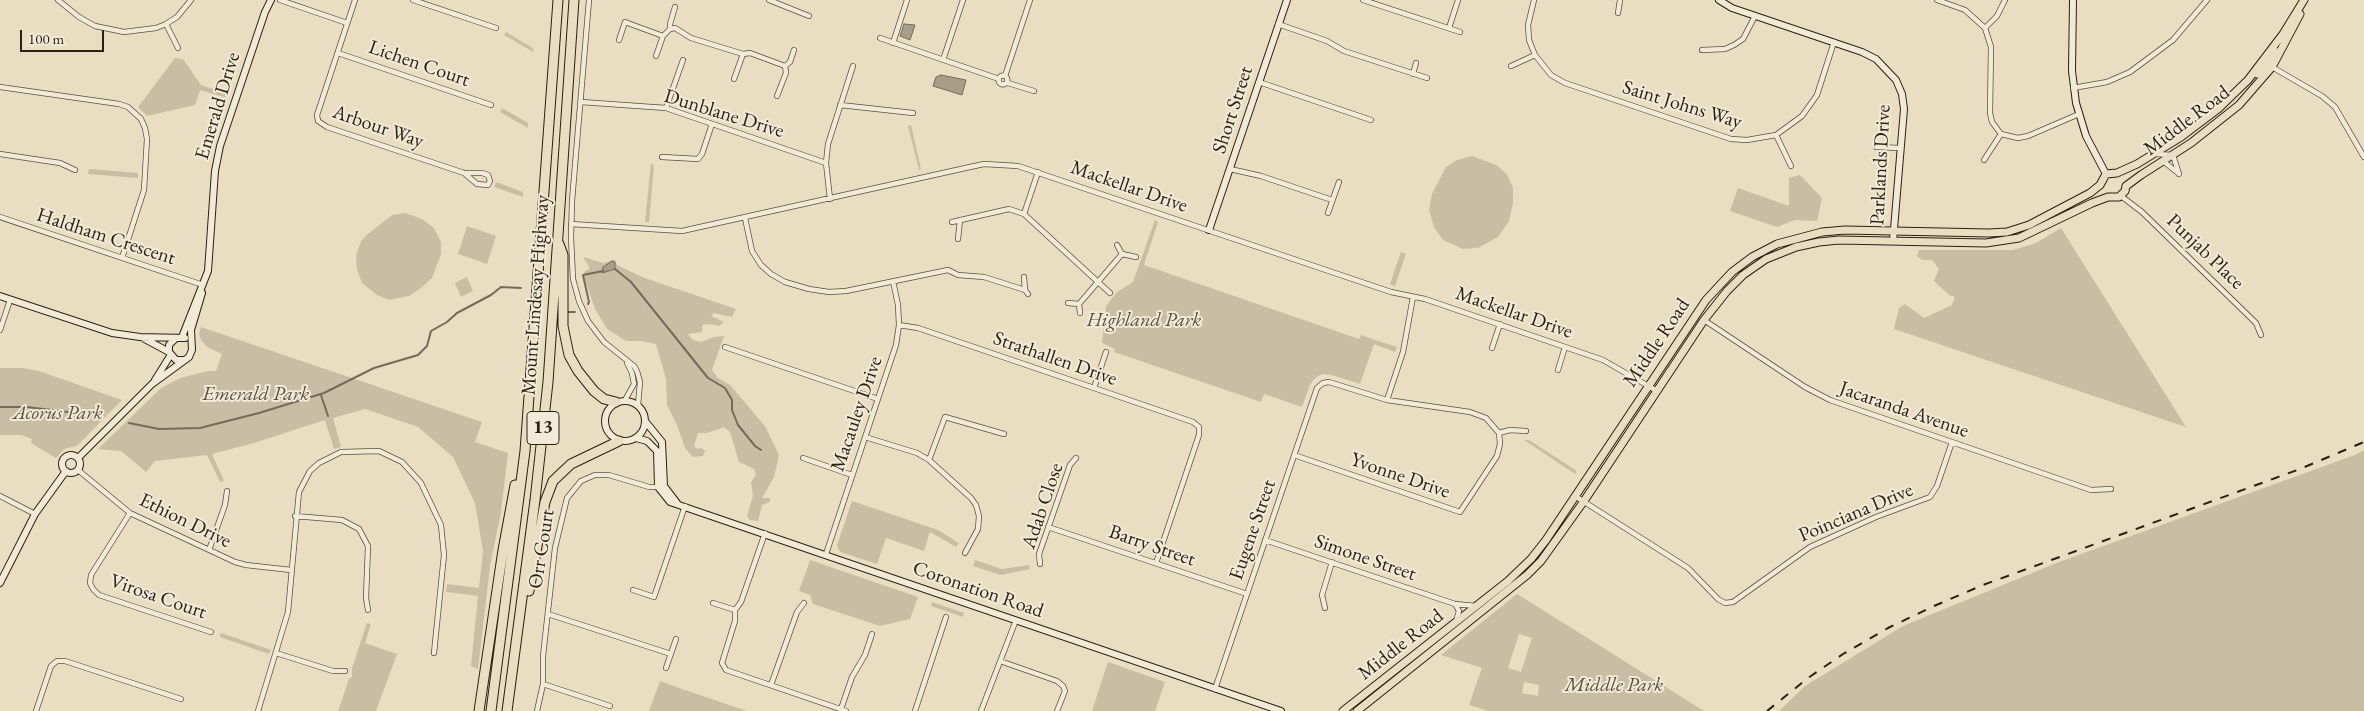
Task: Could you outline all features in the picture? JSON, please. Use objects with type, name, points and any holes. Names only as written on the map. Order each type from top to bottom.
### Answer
[{"type":"highway","name":"Mount Lindesay Highway","points":[[491,711],[525,451],[558,0]]},
{"type":"highway","name":"Mount Lindesay Highway","points":[[507,711],[544,421],[574,0]]},
{"type":"highway","points":[[558,241],[563,255],[562,321],[564,337],[570,355],[578,371],[594,392],[604,399],[621,401]]},
{"type":"highway","points":[[520,615],[528,597],[543,508],[551,485],[561,471],[571,464],[619,440]]},
{"type":"highway","points":[[479,711],[503,550],[519,466],[525,451]]},
{"type":"main road","name":"Middle Road","points":[[1357,711],[1527,575],[1554,545],[1704,320],[1727,291],[1744,275],[1766,259],[1796,247],[1818,242],[1893,240],[1986,242],[2019,238],[2092,202],[2108,197],[2121,196],[2126,186],[2215,126],[2239,105],[2272,67],[2306,0]]},
{"type":"main road","name":"Middle Road","points":[[1343,711],[1508,581],[1530,559],[1575,496],[1706,300],[1722,280],[1752,257],[1777,244],[1822,232],[1989,233],[2013,231],[2029,225],[2090,193],[2100,185],[2106,174],[2117,173],[2138,164],[2200,123],[2248,80],[2306,0]]},
{"type":"main road","points":[[2248,80],[2254,77],[2283,48]]},
{"type":"main road","points":[[2117,173],[2124,178],[2126,186]]},
{"type":"main road","points":[[2100,185],[2102,192],[2108,197]]},
{"type":"street","points":[[58,0],[79,17],[95,26],[110,30],[141,30],[166,24],[177,17],[191,0]]},
{"type":"street","name":"Emerald Drive","points":[[78,458],[152,384],[186,360],[191,354],[191,330],[200,303],[210,253],[215,171],[220,146],[265,12],[271,0]]},
{"type":"street","points":[[280,0],[348,23]]},
{"type":"street","name":"Arbour Way","points":[[355,0],[317,115],[320,124],[464,173],[488,175],[490,181],[484,186],[477,184],[464,173]]},
{"type":"street","points":[[413,0],[496,28]]},
{"type":"street","points":[[589,0],[571,224],[572,270],[579,301],[595,331],[625,360],[634,366],[639,376],[638,405]]},
{"type":"street","points":[[893,43],[907,0]]},
{"type":"street","points":[[943,60],[963,0]]},
{"type":"street","points":[[1030,0],[1005,76],[1008,82],[1034,91]]},
{"type":"street","name":"Short Street","points":[[1210,230],[1286,0]]},
{"type":"street","points":[[1363,0],[1460,32]]},
{"type":"street","points":[[1449,28],[1458,0]]},
{"type":"street","name":"Saint Johns Way","points":[[1534,0],[1528,25],[1529,40],[1542,66],[1565,83],[1731,139],[1748,140],[1776,135],[1793,125],[1811,106],[1817,95],[1834,42]]},
{"type":"street","points":[[1618,13],[1620,0]]},
{"type":"street","name":"Parklands Drive","points":[[1719,0],[1732,8],[1862,52],[1876,59],[1896,80],[1902,94],[1904,109],[1893,240]]},
{"type":"street","points":[[1937,0],[1965,10],[1986,28],[1991,47],[1990,113],[1992,122],[2001,134],[2018,138],[2028,136],[2078,114]]},
{"type":"street","points":[[1986,28],[1997,16],[2005,0]]},
{"type":"street","points":[[2073,0],[2073,88],[2078,114],[2086,136],[2106,174]]},
{"type":"street","points":[[2073,88],[2107,82],[2130,72],[2172,40],[2207,0]]},
{"type":"street","points":[[772,1],[810,16]]},
{"type":"street","points":[[656,56],[663,36],[670,29],[675,7]]},
{"type":"street","points":[[1702,50],[1726,49],[1734,45],[1743,39],[1755,16]]},
{"type":"street","points":[[619,40],[625,22],[663,36]]},
{"type":"street","points":[[166,24],[178,48]]},
{"type":"street","points":[[1278,24],[1327,41],[1344,51],[1427,78]]},
{"type":"street","points":[[670,29],[681,30],[691,38],[743,54],[750,53],[785,66]]},
{"type":"street","points":[[880,38],[999,79],[1002,85],[1008,82]]},
{"type":"street","points":[[785,66],[790,62],[794,50]]},
{"type":"street","name":"Lichen Court","points":[[338,52],[491,105]]},
{"type":"street","points":[[734,80],[743,54]]},
{"type":"street","points":[[1511,66],[1535,55]]},
{"type":"street","points":[[666,108],[683,60]]},
{"type":"street","points":[[1413,74],[1416,63]]},
{"type":"street","points":[[777,96],[786,72],[785,66]]},
{"type":"street","points":[[830,199],[826,163],[828,144],[853,66]]},
{"type":"street","points":[[2272,67],[2322,96],[2335,107],[2364,157]]},
{"type":"street","points":[[999,79],[1005,76]]},
{"type":"street","points":[[1259,82],[1371,120]]},
{"type":"street","points":[[0,87],[118,104],[128,107],[140,119],[146,128],[147,139],[144,190],[122,258]]},
{"type":"street","name":"Dunblane Drive","points":[[581,102],[666,108],[826,163]]},
{"type":"street","points":[[840,105],[913,113]]},
{"type":"street","points":[[662,157],[698,159],[702,154],[712,124]]},
{"type":"street","points":[[1984,160],[2001,134]]},
{"type":"street","points":[[1776,135],[1791,166]]},
{"type":"street","points":[[1876,147],[1900,148]]},
{"type":"street","points":[[0,154],[60,163],[75,170]]},
{"type":"street","points":[[2154,154],[2173,155],[2180,174],[2163,161]]},
{"type":"street","name":"Mackellar Drive","points":[[571,224],[682,231],[984,164],[1018,166],[1391,292],[1500,324],[1566,347],[1613,364],[1657,391]]},
{"type":"street","points":[[1230,169],[1261,176],[1332,200]]},
{"type":"street","points":[[1024,214],[1038,172]]},
{"type":"street","points":[[1328,213],[1338,182]]},
{"type":"street","name":"Punjab Place","points":[[2121,196],[2142,212],[2256,323],[2261,335]]},
{"type":"street","points":[[952,222],[1009,209],[1024,214],[1110,293]]},
{"type":"street","name":"Haldham Crescent","points":[[0,217],[203,285]]},
{"type":"street","points":[[745,218],[752,251],[761,265],[771,274],[785,282],[809,289],[829,292],[846,291],[948,270],[958,275],[984,277],[1026,292],[1024,277]]},
{"type":"street","points":[[958,239],[960,220]]},
{"type":"street","points":[[1117,245],[1122,254],[1136,257]]},
{"type":"street","points":[[1080,313],[1079,304],[1122,254]]},
{"type":"street","name":"Macauley Drive","points":[[826,554],[896,346],[899,325],[898,305],[893,281]]},
{"type":"street","name":"Emerald Drive","points":[[152,384],[169,354],[171,342],[180,337],[203,285]]},
{"type":"street","points":[[0,296],[98,329],[140,337],[180,337],[191,343]]},
{"type":"street","points":[[1413,297],[1404,352],[1387,400],[1470,412],[1486,418],[1499,433],[1510,430],[1526,431]]},
{"type":"street","points":[[0,330],[10,300]]},
{"type":"street","points":[[1068,303],[1079,304]]},
{"type":"street","name":"Jacaranda Avenue","points":[[1704,320],[1818,395],[2091,490],[2111,489]]},
{"type":"street","points":[[1492,348],[1500,324]]},
{"type":"street","name":"Strathallen Drive","points":[[899,325],[918,328],[1193,422],[1199,428],[1199,435],[1156,563]]},
{"type":"street","points":[[140,337],[179,361],[186,360]]},
{"type":"street","points":[[725,347],[878,399]]},
{"type":"street","points":[[1558,370],[1566,347]]},
{"type":"street","points":[[1094,388],[1106,352]]},
{"type":"street","points":[[625,360],[632,373],[634,384],[621,401],[608,409],[604,420],[610,435],[619,440],[636,438],[648,440],[657,451],[661,487]]},
{"type":"street","name":"Eugene Street","points":[[1215,689],[1317,388],[1323,383],[1336,384],[1387,400]]},
{"type":"street","points":[[621,401],[638,405],[642,410],[645,421],[643,430],[636,438]]},
{"type":"street","points":[[930,460],[945,417],[1004,434]]},
{"type":"street","points":[[645,421],[650,425],[663,447],[661,487]]},
{"type":"street","name":"Yvonne Drive","points":[[1294,455],[1460,512],[1497,456],[1500,444],[1499,433]]},
{"type":"street","points":[[865,437],[916,453],[930,460],[971,498],[976,505],[979,516],[978,529],[965,553]]},
{"type":"street","name":"Poinciana Drive","points":[[1575,496],[1688,568],[1718,600],[1725,603],[1733,602],[1810,547],[1876,517],[1930,497],[1937,486],[1952,442]]},
{"type":"street","points":[[258,711],[288,612],[295,516],[299,492],[310,471],[324,460],[341,452],[379,451],[402,462],[421,483],[440,525],[444,539],[434,653]]},
{"type":"street","points":[[70,455],[78,458],[80,462],[78,470],[71,473],[66,471],[62,463],[65,458],[70,455]]},
{"type":"street","points":[[803,458],[852,475]]},
{"type":"street","name":"Adab Close","points":[[1040,564],[1039,554],[1048,527],[1070,466],[1076,458]]},
{"type":"street","name":"Ethion Drive","points":[[78,470],[130,513],[209,550],[246,566],[292,570]]},
{"type":"street","points":[[0,583],[35,514],[66,471]]},
{"type":"street","name":"Orr Court","points":[[537,711],[543,684],[554,554],[567,498],[574,486],[588,478],[602,475],[649,487],[661,487]]},
{"type":"street","name":"Coronation Road","points":[[661,487],[677,503],[685,506],[1271,710],[1281,711]]},
{"type":"street","points":[[209,550],[225,505],[227,491]]},
{"type":"street","points":[[0,496],[35,514]]},
{"type":"street","points":[[633,590],[654,597],[685,506]]},
{"type":"street","name":"Virosa Court","points":[[130,513],[91,575],[90,583],[93,589],[99,595],[211,632]]},
{"type":"street","points":[[295,516],[342,520],[359,529],[368,546],[366,598],[368,610]]},
{"type":"street","name":"Barry Street","points":[[1048,527],[1247,594]]},
{"type":"street","points":[[764,533],[741,602],[735,610],[735,621],[722,663],[726,670],[846,711]]},
{"type":"street","name":"Simone Street","points":[[1265,540],[1455,604],[1476,606]]},
{"type":"street","points":[[1325,608],[1322,595],[1332,562]]},
{"type":"street","points":[[713,603],[735,610]]},
{"type":"street","points":[[771,685],[797,612],[804,603]]},
{"type":"street","points":[[1455,604],[1459,611],[1456,621]]},
{"type":"street","points":[[548,614],[563,617],[670,654]]},
{"type":"street","points":[[915,711],[946,617]]},
{"type":"street","points":[[981,711],[1016,620]]},
{"type":"street","points":[[841,709],[852,677],[865,655],[872,634]]},
{"type":"street","points":[[666,668],[676,639]]},
{"type":"street","points":[[276,653],[334,671],[345,671]]},
{"type":"street","points":[[36,711],[51,666],[57,661],[65,661],[181,699]]},
{"type":"street","points":[[1000,661],[1057,681],[1063,686],[1065,691],[1057,711]]},
{"type":"street","points":[[543,684],[610,706]]},
{"type":"green space","points":[[506,32],[533,48],[533,52],[504,35]]},
{"type":"green space","points":[[175,58],[183,59],[201,85],[228,94],[227,98],[200,90],[195,105],[147,116],[138,107]]},
{"type":"green space","points":[[502,108],[528,123],[528,128],[500,112]]},
{"type":"green space","points":[[911,125],[921,169],[919,170],[908,126]]},
{"type":"green space","points":[[1472,156],[1496,165],[1507,174],[1513,188],[1513,203],[1509,221],[1498,237],[1478,248],[1463,249],[1443,240],[1434,227],[1429,210],[1432,194],[1446,167],[1457,160]]},
{"type":"green space","points":[[651,163],[654,166],[649,222],[645,222]]},
{"type":"green space","points":[[89,169],[138,173],[138,178],[88,174]]},
{"type":"green space","points":[[1800,175],[1822,198],[1817,221],[1795,220],[1777,227],[1730,211],[1738,188],[1789,206],[1789,178]]},
{"type":"green space","points":[[496,182],[523,192],[523,197],[494,187]]},
{"type":"green space","points":[[405,213],[422,219],[434,228],[441,242],[441,254],[432,278],[421,288],[409,296],[389,300],[377,295],[362,283],[357,269],[356,256],[361,241],[369,233],[392,215]]},
{"type":"green space","name":"Highland Park","points":[[1155,220],[1158,222],[1144,265],[1359,339],[1361,335],[1397,347],[1395,352],[1374,344],[1360,384],[1332,375],[1322,374],[1315,378],[1310,385],[1302,407],[1264,394],[1261,402],[1114,352],[1115,349],[1102,343],[1106,306],[1117,292],[1133,282]]},
{"type":"green space","points":[[467,226],[496,236],[487,264],[458,254]]},
{"type":"green space","points":[[2061,228],[2186,427],[1894,329],[1899,308],[1905,304],[1924,318],[1952,305],[1955,297],[1949,295],[1934,281],[1939,269],[1932,260],[1922,260],[1917,256],[1919,250],[2013,250],[2036,243]]},
{"type":"green space","points":[[1401,252],[1406,254],[1395,286],[1390,284]]},
{"type":"green space","points":[[583,257],[603,263],[615,260],[617,265],[642,277],[736,309],[732,317],[714,313],[711,316],[724,322],[719,326],[702,325],[702,332],[688,334],[693,340],[701,342],[714,337],[724,336],[712,370],[718,378],[730,385],[765,426],[779,455],[774,477],[762,498],[770,498],[770,502],[762,505],[758,521],[750,520],[747,516],[753,496],[751,482],[756,475],[754,469],[739,462],[730,432],[724,427],[707,433],[698,433],[694,446],[705,451],[703,456],[693,457],[685,448],[677,425],[667,405],[666,379],[656,344],[626,341],[607,329],[595,309],[585,280],[584,272],[590,268]]},
{"type":"green space","points":[[467,277],[473,291],[461,297],[455,283]]},
{"type":"green space","name":"Emerald Park","points":[[201,327],[482,422],[475,442],[508,453],[501,512],[490,566],[478,669],[471,666],[478,596],[446,592],[447,584],[479,588],[483,551],[475,503],[453,457],[418,427],[365,409],[333,418],[341,447],[334,449],[325,420],[254,443],[212,454],[224,481],[220,482],[207,455],[155,461],[146,472],[121,451],[98,449],[161,388],[180,378],[208,371],[216,371],[222,354],[207,347],[201,340],[199,334]]},
{"type":"green space","name":"Acorus Park","points":[[0,368],[23,368],[39,371],[122,400],[77,446],[64,449],[56,458],[31,443],[32,439],[21,435],[0,435]]},
{"type":"green space","points":[[1524,440],[1529,440],[1577,471],[1575,474]]},
{"type":"green space","points":[[2364,450],[2364,711],[1779,711],[1805,686],[1903,626],[2059,562],[2355,455]]},
{"type":"green space","points":[[852,501],[938,530],[959,543],[956,547],[930,532],[924,551],[886,538],[877,564],[840,552],[837,545]]},
{"type":"green space","points":[[810,560],[918,597],[910,619],[880,626],[813,604],[810,595],[799,591]]},
{"type":"green space","points":[[975,560],[1002,569],[1029,565],[1030,569],[1000,575],[973,566]]},
{"type":"green space","name":"Middle Park","points":[[1517,594],[1704,711],[1488,711],[1469,705],[1482,668],[1441,655]],"holes":[[[1519,634],[1532,638],[1521,672],[1508,668]],[[1524,682],[1539,685],[1538,696],[1522,693]]]},
{"type":"green space","points":[[932,602],[964,613],[963,617],[931,606]]},
{"type":"green space","points":[[367,623],[371,624],[365,643],[397,654],[376,711],[338,711],[349,679],[352,677],[352,668]]},
{"type":"green space","points":[[221,633],[271,650],[269,654],[220,637]]},
{"type":"green space","points":[[1108,662],[1165,682],[1155,711],[1092,711]]},
{"type":"green space","points":[[660,681],[682,689],[747,711],[649,711]]},
{"type":"shaded area","points":[[904,24],[915,25],[910,40],[900,36]]},
{"type":"shaded area","points":[[941,75],[966,80],[962,95],[933,86],[936,77]]},
{"type":"shaded area","points":[[612,261],[615,262],[615,269],[602,273],[603,267]]},
{"type":"waterway","points":[[615,269],[631,282],[708,378],[725,388],[732,400],[732,410],[738,425],[755,446],[761,450]]},
{"type":"waterway","points":[[588,304],[583,275],[603,271]]},
{"type":"waterway","points":[[129,423],[159,429],[200,428],[259,413],[324,393],[374,368],[418,355],[427,346],[431,331],[447,322],[457,313],[491,295],[501,287],[521,288]]},
{"type":"waterway","points":[[567,312],[575,312]]},
{"type":"waterway","points":[[321,395],[328,416]]},
{"type":"waterway","points":[[0,407],[27,407],[100,416]]},
{"type":"railway","points":[[1767,711],[1808,678],[1843,654],[1888,628],[1934,606],[1983,585],[2300,469],[2364,442]]}]
